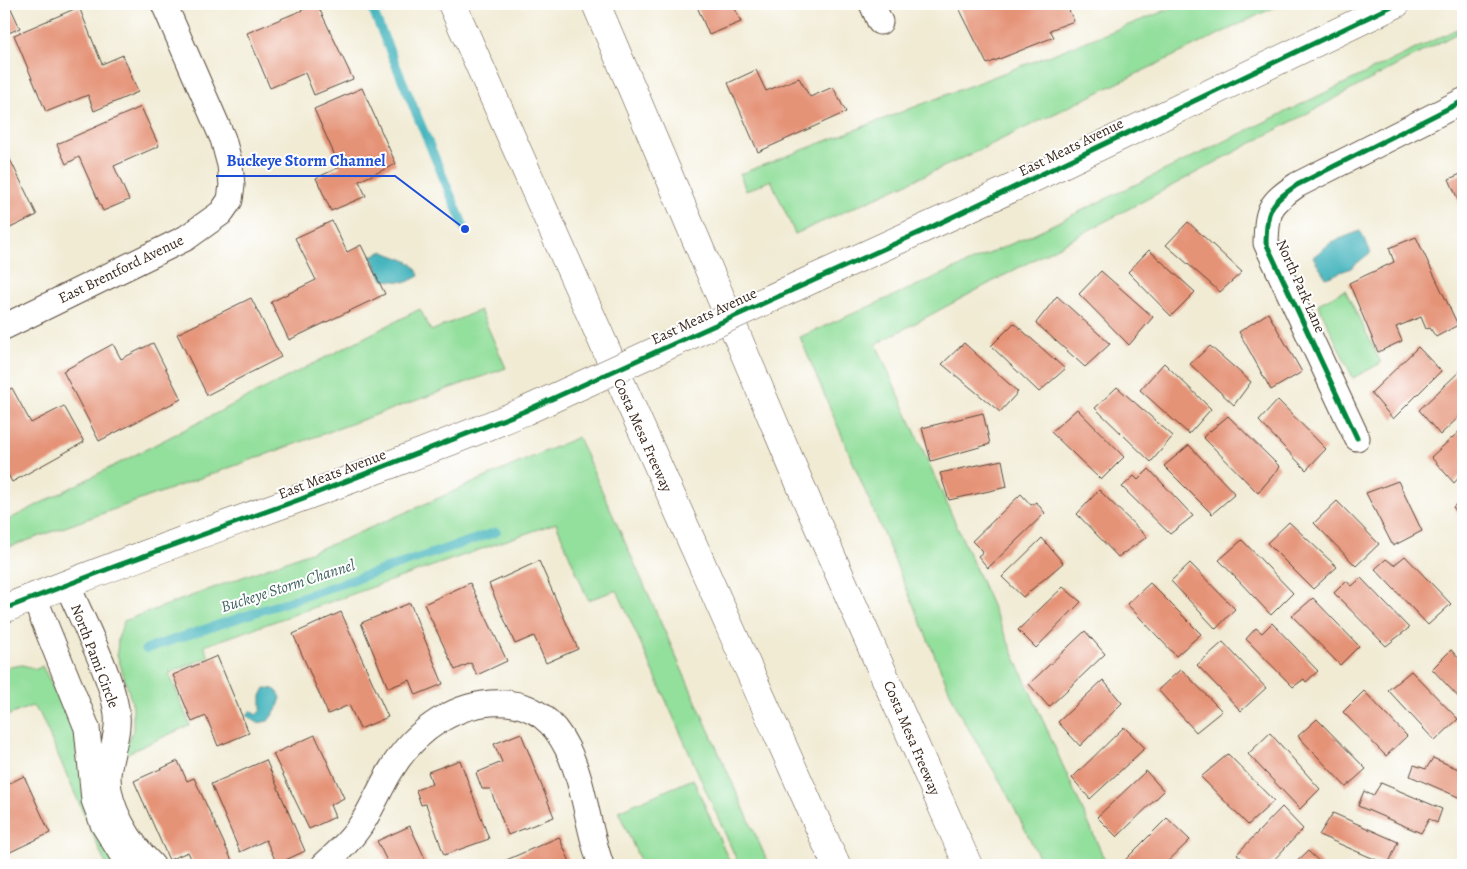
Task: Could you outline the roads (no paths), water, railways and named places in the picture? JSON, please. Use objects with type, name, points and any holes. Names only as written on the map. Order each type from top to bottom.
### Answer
[{"type":"main road","name":"Costa Mesa Freeway","points":[[452,4],[836,865]]},
{"type":"main road","name":"Costa Mesa Freeway","points":[[596,4],[808,501],[968,865]]},
{"type":"main road","name":"East Meats Avenue","points":[[4,609],[67,584],[310,496],[525,411],[1019,186],[1396,4]]},
{"type":"street","name":"East Brentford Avenue","points":[[4,327],[186,238],[221,213],[230,200],[232,185],[230,166],[223,140],[164,4]]},
{"type":"street","name":"North Park Lane","points":[[1357,438],[1266,243],[1266,218],[1276,199],[1297,185],[1463,101]]},
{"type":"street","name":"North Pami Circle","points":[[67,584],[106,678],[117,710],[118,723],[108,776],[113,804],[135,846],[152,865]]},
{"type":"street","points":[[34,597],[87,728],[94,800],[103,824],[131,865]]},
{"type":"street","points":[[324,865],[352,837],[364,821],[390,771],[407,747],[447,715],[489,702],[519,705],[532,709],[551,723],[558,732],[574,764],[601,865]]},
{"type":"water","points":[[1360,231],[1371,252],[1351,268],[1326,278],[1313,257],[1332,242]]},
{"type":"water","points":[[383,251],[409,262],[413,265],[419,276],[407,282],[383,280],[371,256]]},
{"type":"water","points":[[265,688],[275,690],[281,698],[277,709],[268,721],[258,723],[247,716],[251,710],[256,715],[261,710],[261,696]]},
{"type":"waterway","name":"Buckeye Storm Channel","points":[[370,4],[465,229]]},
{"type":"waterway","name":"Buckeye Storm Channel","points":[[146,649],[496,532]]},
{"type":"place","name":"Buckeye Storm Channel","points":[[465,229]]}]
